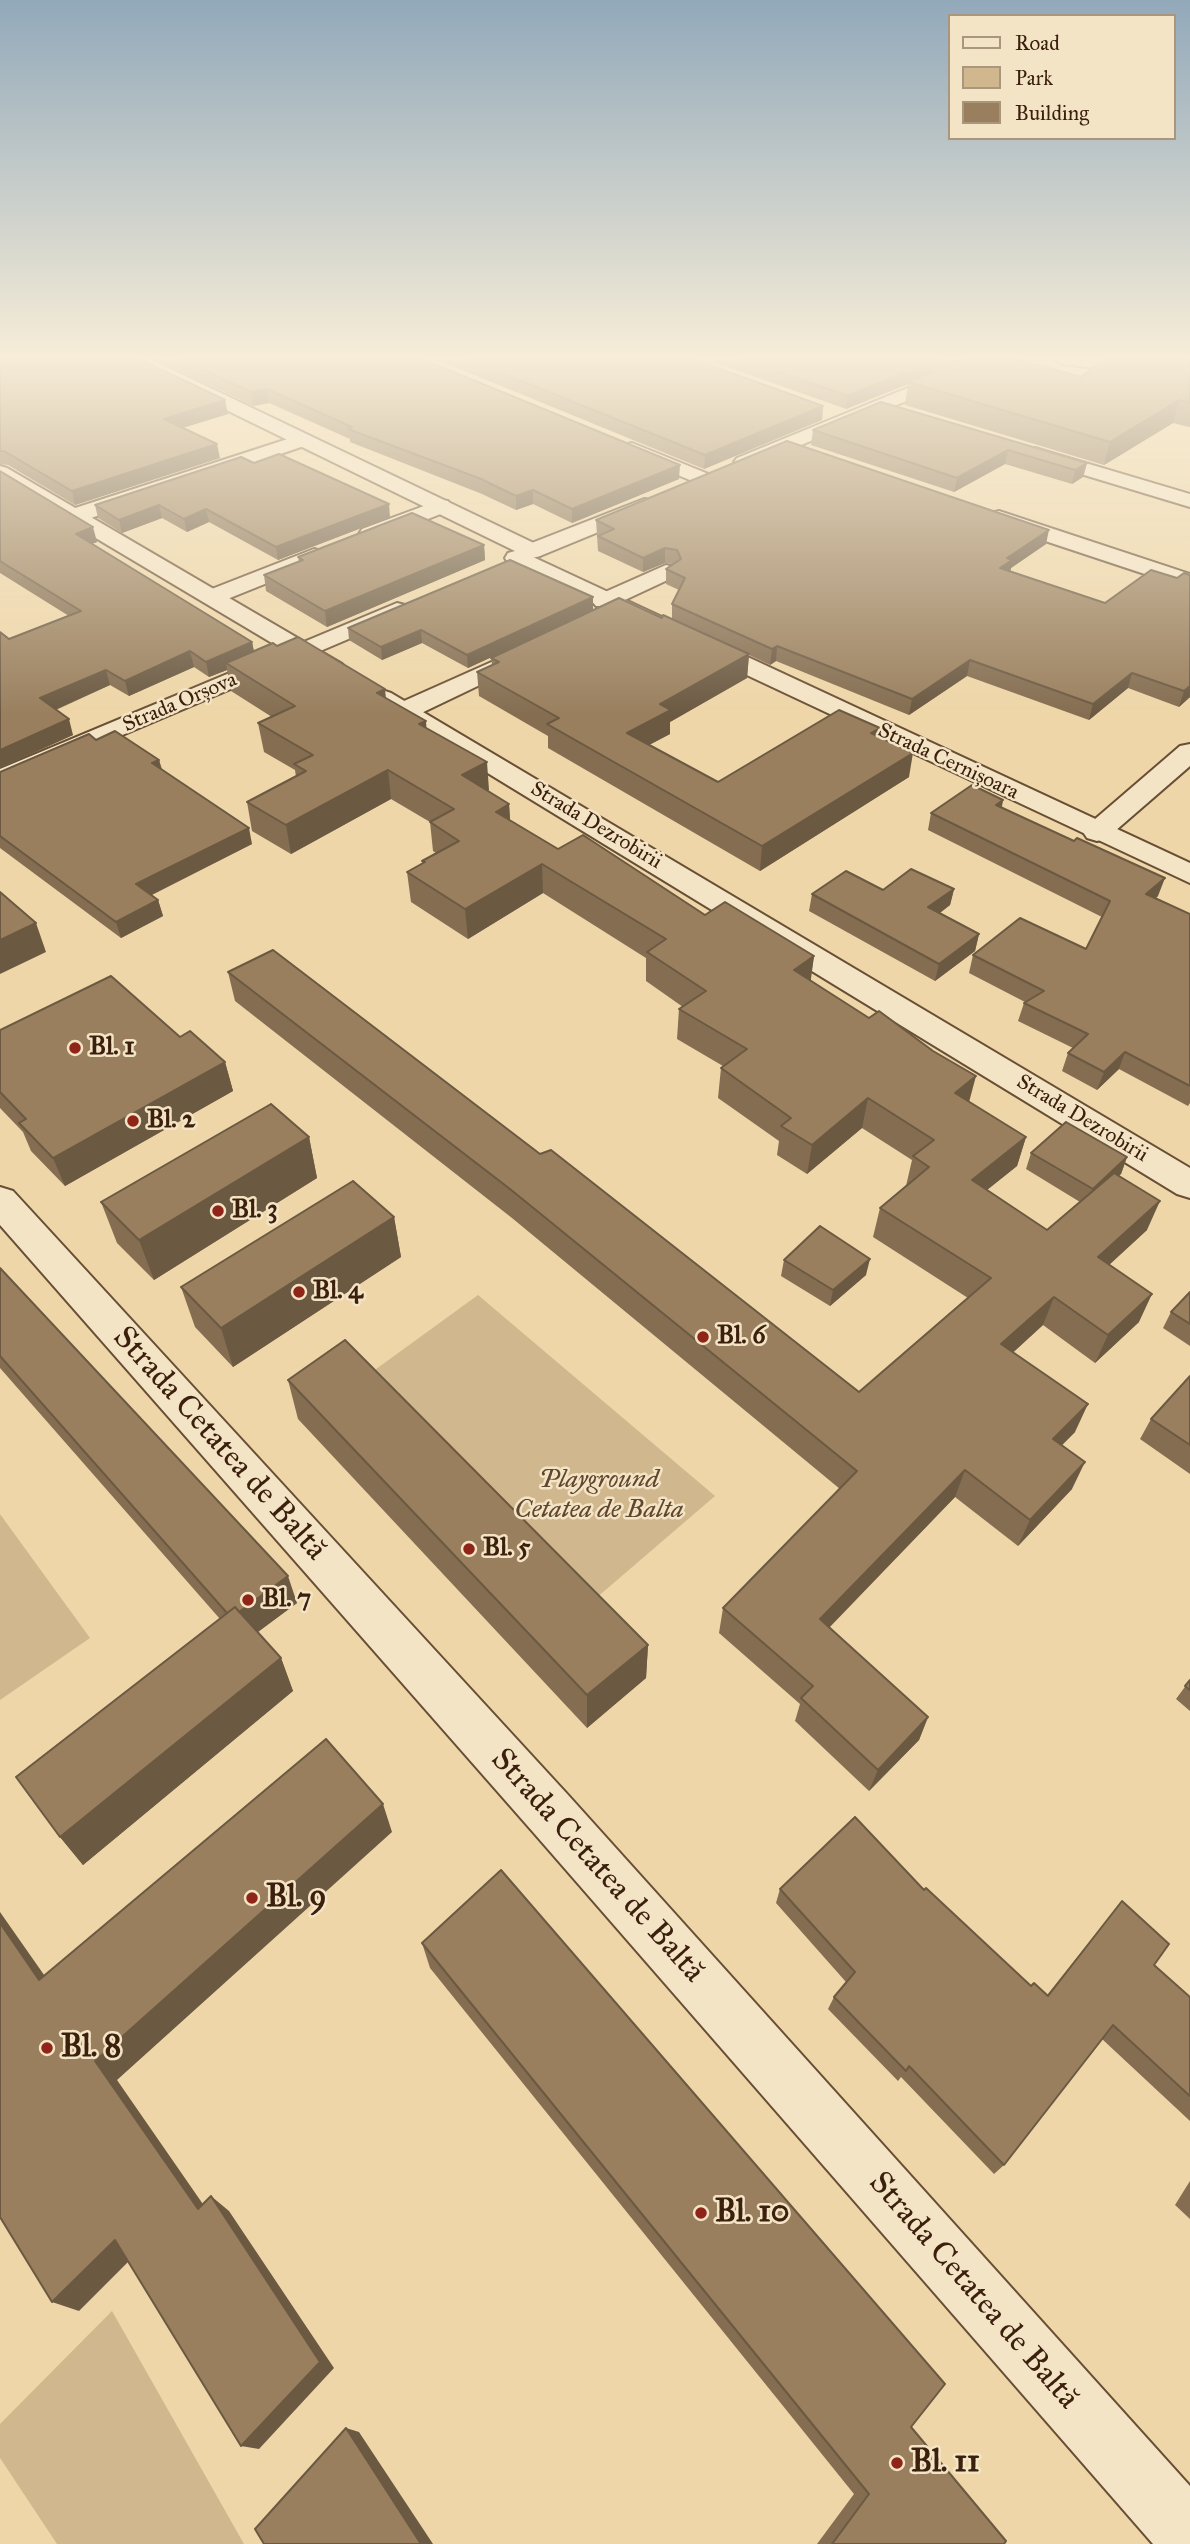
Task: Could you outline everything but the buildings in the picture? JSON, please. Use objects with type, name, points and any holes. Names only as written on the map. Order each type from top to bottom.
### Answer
[{"type":"street","name":"Strada Dezrobirii","points":[[10,478],[404,711],[1190,1185]]},
{"type":"street","points":[[74,516],[189,478]]},
{"type":"street","name":"Strada Cernișoara","points":[[381,478],[440,506],[524,555],[607,610],[1190,874]]},
{"type":"street","points":[[492,569],[707,478]]},
{"type":"street","points":[[1114,478],[1190,501]]},
{"type":"street","points":[[212,597],[440,506]]},
{"type":"street","points":[[981,512],[1190,582]]},
{"type":"street","points":[[607,610],[666,572]]},
{"type":"street","name":"Strada Orșova","points":[[0,779],[421,600]]},
{"type":"street","points":[[404,711],[548,643]]},
{"type":"street","points":[[1097,832],[1190,752]]},
{"type":"street","name":"Strada Cetatea de Baltă","points":[[0,1201],[551,1814],[1190,2537]]},
{"type":"street","points":[[1186,2544],[1190,2537]]},
{"type":"green space","name":"Playground Cetatea de Balta","points":[[478,1295],[715,1496],[595,1599],[372,1372]]},
{"type":"green space","points":[[0,1514],[90,1638],[0,1700]]},
{"type":"green space","points":[[112,2311],[244,2544],[57,2544],[0,2458],[0,2424]]},
{"type":"place","name":"Bl. 1","points":[[75,1048]]},
{"type":"place","name":"Bl. 2","points":[[133,1121]]},
{"type":"place","name":"Bl. 3","points":[[218,1211]]},
{"type":"place","name":"Bl. 4","points":[[299,1292]]},
{"type":"place","name":"Bl. 6","points":[[703,1337]]},
{"type":"place","name":"Bl. 5","points":[[469,1549]]},
{"type":"place","name":"Bl. 7","points":[[248,1600]]},
{"type":"place","name":"Bl. 9","points":[[252,1898]]},
{"type":"place","name":"Bl. 8","points":[[47,2048]]},
{"type":"place","name":"Bl. 10","points":[[701,2213]]},
{"type":"place","name":"Bl. 11","points":[[897,2463]]}]
